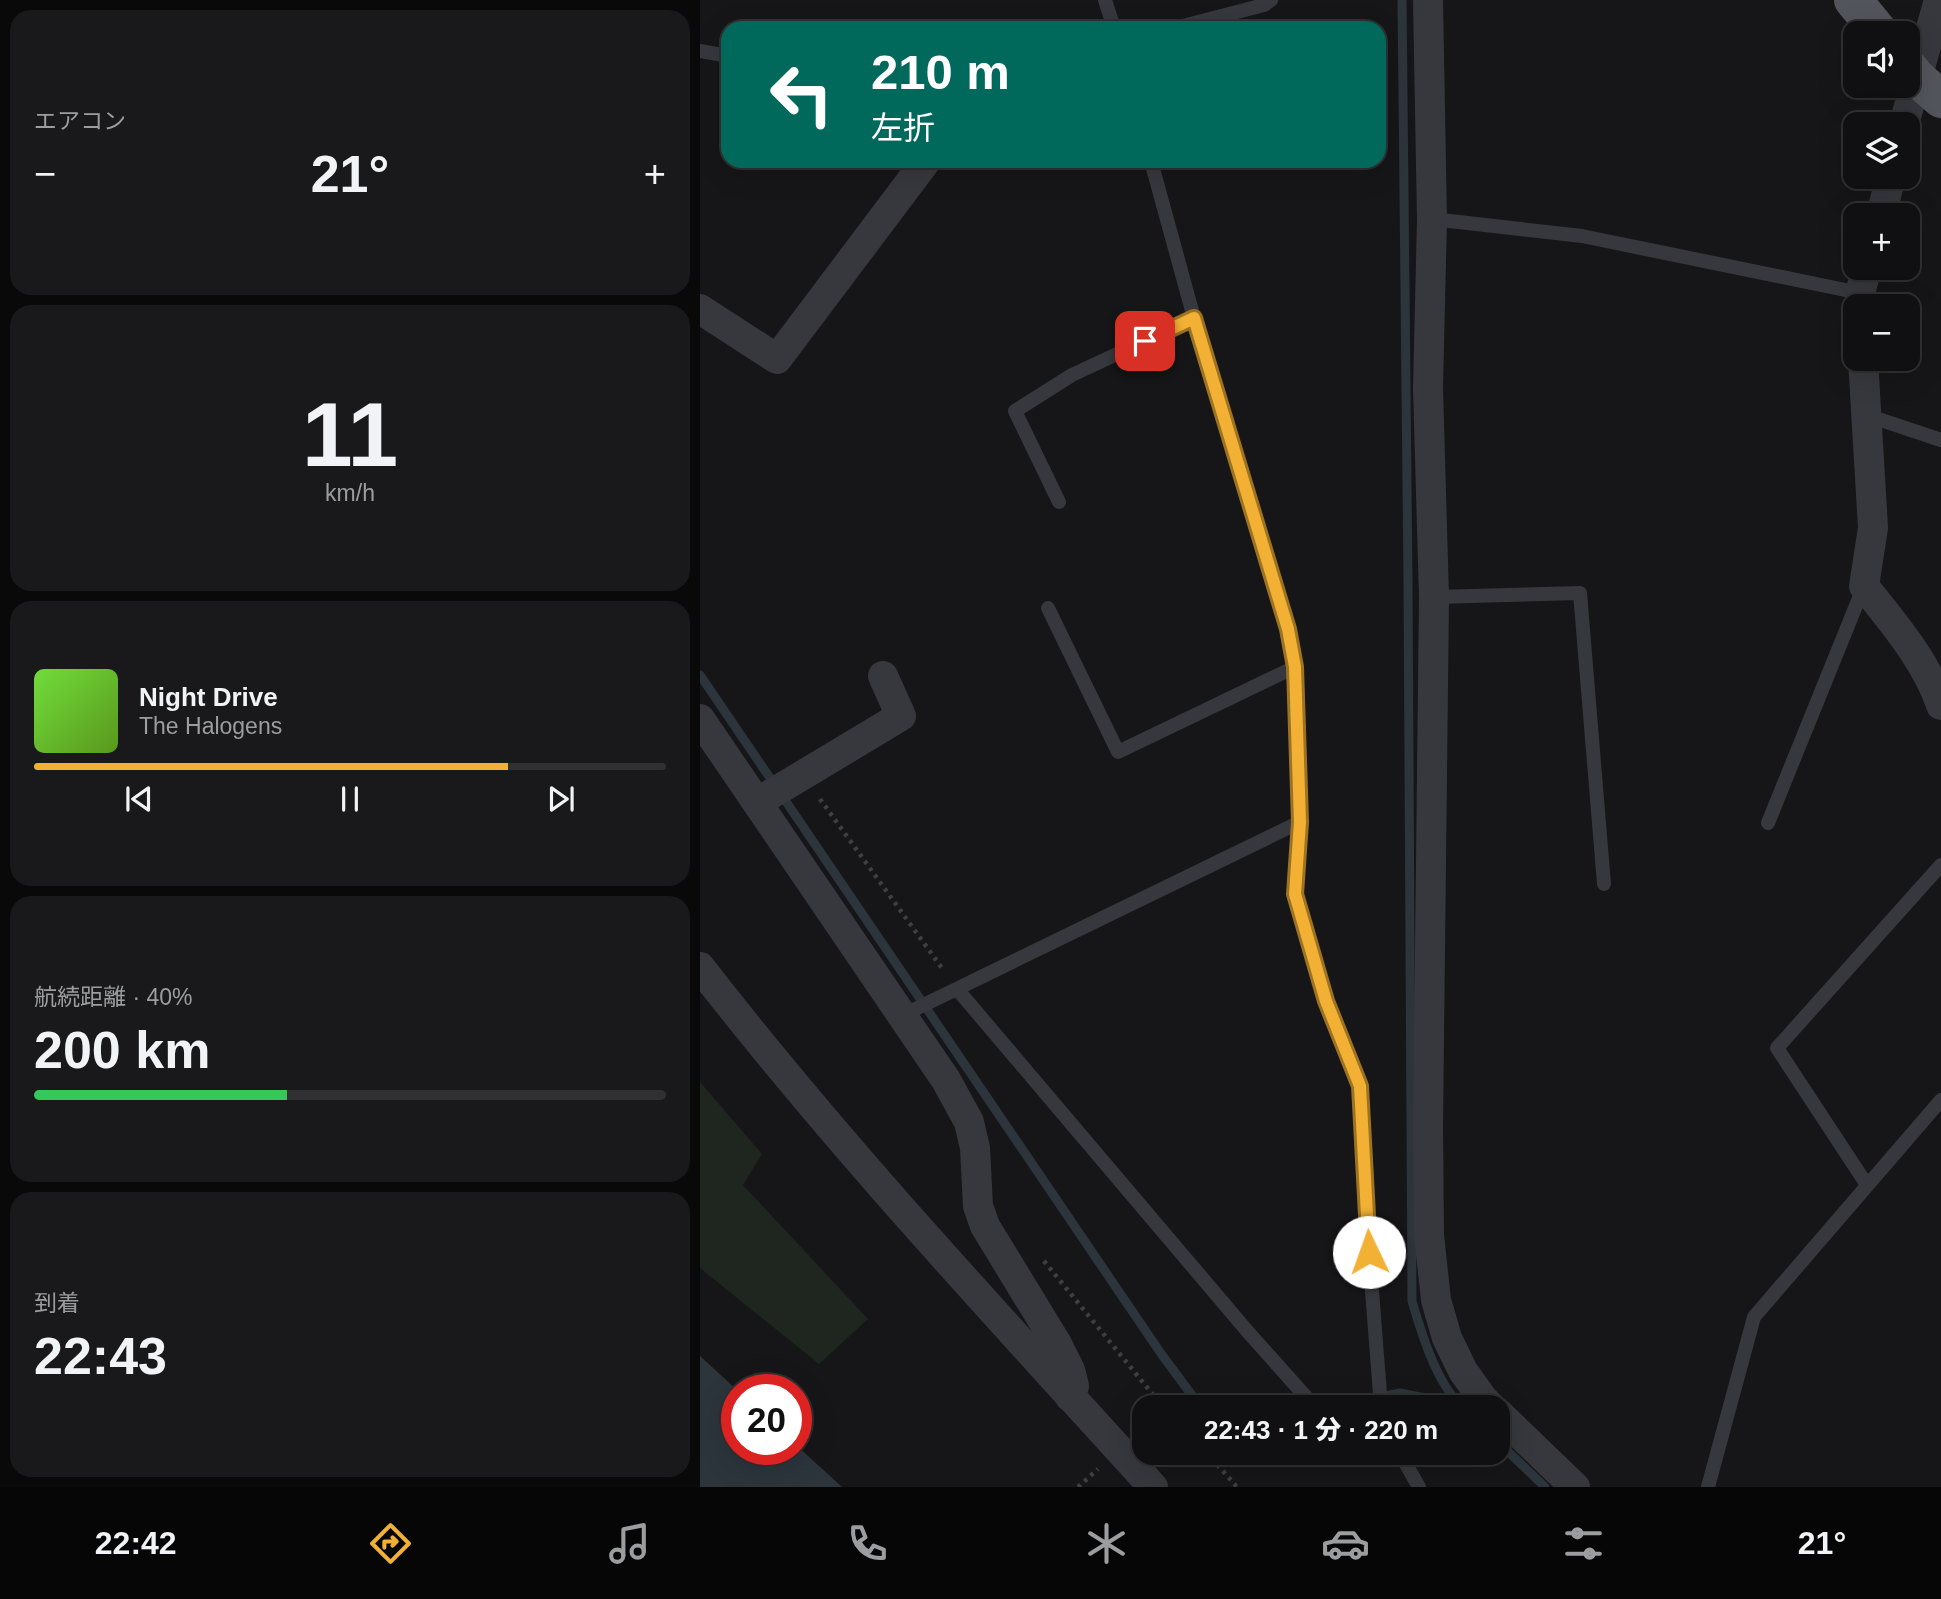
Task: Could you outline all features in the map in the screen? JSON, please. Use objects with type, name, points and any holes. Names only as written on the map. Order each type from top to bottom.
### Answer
[{"type":"main road","points":[[1853,0],[1870,21]]},
{"type":"street","points":[[1428,0],[1432,219],[1428,388],[1434,597],[1429,1236],[1436,1300],[1447,1338],[1463,1371],[1480,1395]]},
{"type":"street","points":[[1909,112],[1922,81],[1939,0]]},
{"type":"street","points":[[700,309],[777,359],[921,168]]},
{"type":"street","points":[[1864,371],[1873,528],[1864,586],[1898,630],[1940,698]]},
{"type":"street","points":[[758,802],[901,716],[883,676]]},
{"type":"street","points":[[700,719],[903,1015],[946,1080],[969,1122],[975,1148],[978,1206],[985,1226],[1058,1344],[1073,1378],[1074,1386],[1070,1397]]},
{"type":"street","points":[[700,967],[829,1125],[1153,1487]]},
{"type":"street","points":[[1510,1425],[1575,1487]]},
{"type":"lane","points":[[1105,0],[1112,21]]},
{"type":"lane","points":[[1202,21],[1264,5],[1270,0]]},
{"type":"lane","points":[[700,51],[721,55]]},
{"type":"lane","points":[[1153,168],[1194,318],[1288,629],[1295,667],[1300,822],[1295,894],[1326,1001],[1360,1086],[1380,1395]]},
{"type":"lane","points":[[1432,219],[1582,236],[1863,289]]},
{"type":"lane","points":[[1059,502],[1015,411],[1072,375],[1194,318]]},
{"type":"lane","points":[[1866,415],[1941,440]]},
{"type":"lane","points":[[1769,823],[1864,586]]},
{"type":"lane","points":[[1434,597],[1580,593],[1604,884]]},
{"type":"lane","points":[[1048,608],[1118,752],[1295,667]]},
{"type":"lane","points":[[903,1015],[1300,822]]},
{"type":"lane","points":[[1867,1185],[1777,1048],[1941,865]]},
{"type":"lane","points":[[957,989],[1304,1395]]},
{"type":"lane","points":[[1709,1487],[1754,1317],[1941,1100]]},
{"type":"lane","points":[[1406,1465],[1419,1487]]},
{"type":"path","points":[[803,775],[957,989]]},
{"type":"path","points":[[1042,1258],[1152,1395]]},
{"type":"path","points":[[1078,1487],[1105,1463]]},
{"type":"path","points":[[1218,1465],[1237,1487]]},
{"type":"shaded area","points":[[700,1082],[762,1154],[743,1185],[868,1319],[819,1364],[700,1268]]},
{"type":"shaded area","points":[[700,1356],[721,1375],[721,1465],[812,1465],[812,1460],[842,1487],[700,1487]]},
{"type":"waterway","points":[[1402,0],[1412,1301],[1425,1343],[1452,1395]]},
{"type":"waterway","points":[[700,675],[1192,1395]]},
{"type":"waterway","points":[[1391,1395],[1410,1395]]},
{"type":"waterway","points":[[1510,1453],[1545,1487]]},
{"type":"route","points":[[1145,341],[1194,318],[1288,629],[1295,667],[1300,822],[1295,894],[1326,1001],[1360,1086],[1369,1252]]}]
